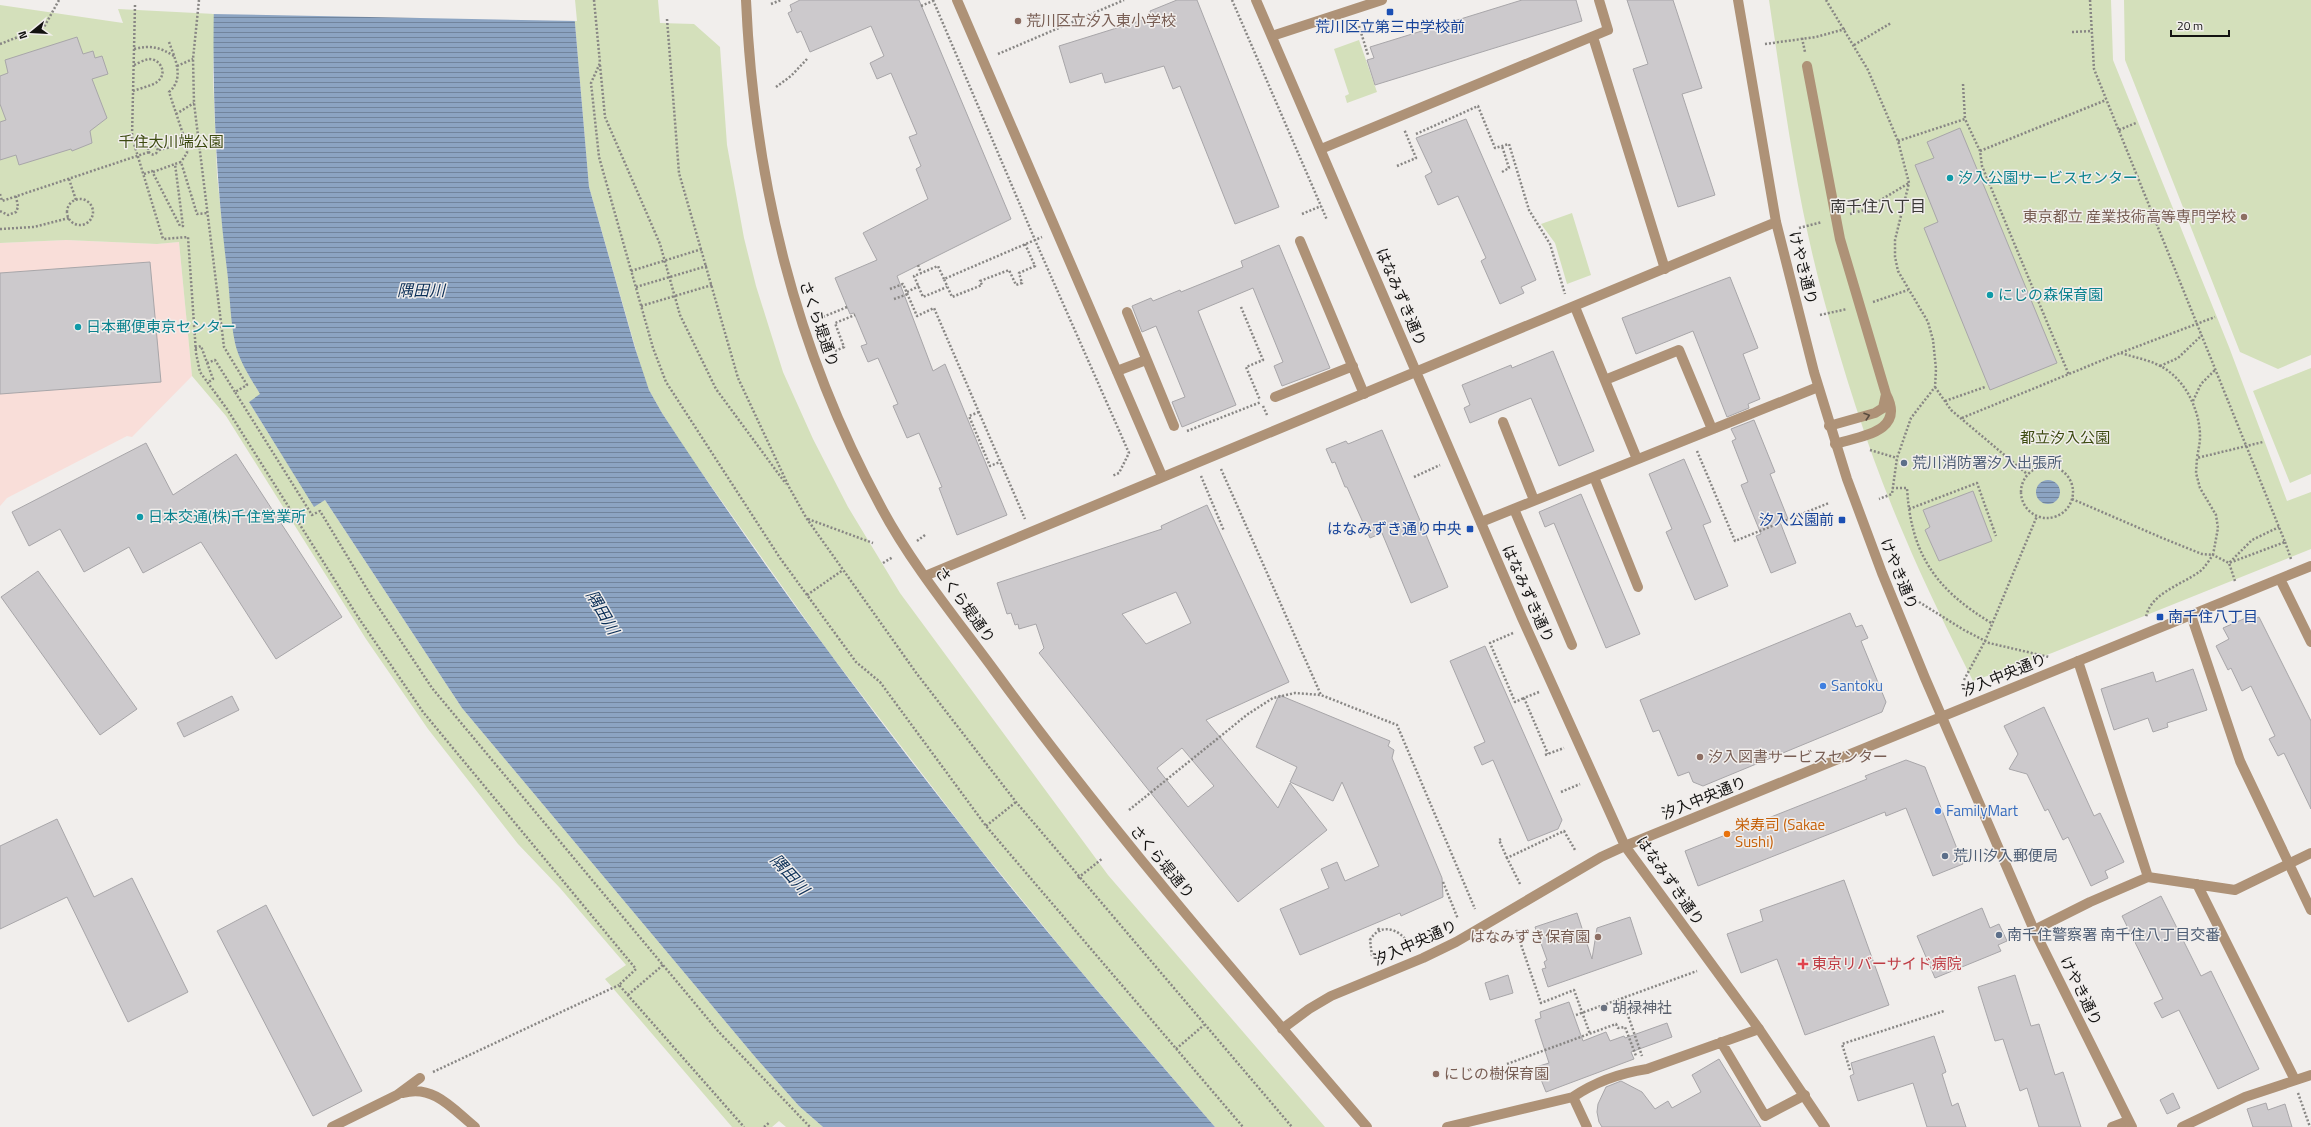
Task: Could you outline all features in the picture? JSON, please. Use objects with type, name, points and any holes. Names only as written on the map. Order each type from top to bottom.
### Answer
[{"type":"street","name":"さくら堤通り","points":[[746,0],[753,100],[764,178],[797,312],[814,360],[865,476],[905,549],[1014,699],[1122,838],[1282,1029],[1367,1127]]},
{"type":"street","points":[[956,0],[1162,476]]},
{"type":"street","name":"はなみずき通り","points":[[1256,0],[1481,522],[1625,846],[1759,1029],[1805,1095],[1825,1127]]},
{"type":"street","points":[[1272,36],[1382,0]]},
{"type":"street","points":[[1321,149],[1399,118],[1608,30],[1599,0]]},
{"type":"street","name":"けやき通り","points":[[1738,0],[1776,222],[1818,387],[1835,444],[1882,572],[2034,930],[2130,1124]]},
{"type":"street","points":[[1593,37],[1665,269]]},
{"type":"street","points":[[1807,66],[1836,219],[1892,411],[1891,417],[1884,427],[1877,431],[1835,444]]},
{"type":"street","points":[[925,576],[1162,476],[1575,307],[1776,222]]},
{"type":"street","points":[[1300,241],[1364,394]]},
{"type":"street","points":[[1575,307],[1637,459]]},
{"type":"street","points":[[1127,312],[1174,426]]},
{"type":"street","points":[[1605,380],[1679,350],[1712,429]]},
{"type":"street","points":[[1117,371],[1146,360]]},
{"type":"street","points":[[1275,398],[1353,366]]},
{"type":"street","points":[[1481,522],[1818,387]]},
{"type":"street","points":[[1829,426],[1875,413],[1884,408],[1886,394]]},
{"type":"street","points":[[1503,422],[1534,500]]},
{"type":"street","points":[[1594,477],[1638,587]]},
{"type":"street","points":[[1514,509],[1572,646]]},
{"type":"street","name":"汐入中央通り","points":[[1282,1029],[1308,1009],[1331,996],[1423,958],[1456,942],[1601,857],[1625,846],[2311,566]]},
{"type":"street","points":[[2280,579],[2311,642]]},
{"type":"street","points":[[2191,615],[2240,761],[2311,910]]},
{"type":"street","points":[[2078,661],[2148,877]]},
{"type":"street","points":[[2034,930],[2090,902],[2148,877],[2235,890],[2311,853]]},
{"type":"street","points":[[2198,884],[2295,1080]]},
{"type":"street","points":[[1447,1127],[1573,1097],[1594,1085],[1629,1072],[1647,1069],[1759,1029]]},
{"type":"street","points":[[1721,1042],[1765,1116],[1805,1095]]},
{"type":"street","points":[[2182,1127],[2245,1097],[2311,1075]]},
{"type":"street","points":[[397,1095],[420,1078]]},
{"type":"street","points":[[332,1127],[397,1095],[412,1090],[423,1090],[447,1104],[475,1127]]},
{"type":"street","points":[[1573,1097],[1587,1127]]},
{"type":"street","points":[[2112,1127],[2130,1124]]},
{"type":"path","points":[[0,44],[44,27],[59,0]]},
{"type":"path","points":[[199,0],[193,59],[194,103],[224,347],[247,385],[235,392]]},
{"type":"path","points":[[594,0],[605,117],[660,244],[680,315],[716,389],[772,467],[789,487]]},
{"type":"path","points":[[771,4],[781,0]]},
{"type":"path","points":[[921,6],[934,0],[1035,240],[1129,453],[1119,473],[1112,476]]},
{"type":"path","points":[[998,54],[1124,0]]},
{"type":"path","points":[[1232,0],[1327,220]]},
{"type":"path","points":[[1826,0],[1845,29],[1868,70],[1898,141],[1909,183],[1895,240],[1895,257],[1898,272],[1928,322],[1936,369],[1936,388],[1951,410],[2027,474]]},
{"type":"path","points":[[2090,0],[2094,69],[2292,559]]},
{"type":"path","points":[[135,6],[132,137],[163,239],[188,237],[195,348],[200,372],[227,409],[358,617],[422,712],[636,968],[619,985],[420,1078]]},
{"type":"path","points":[[667,19],[679,173],[738,378],[789,487],[807,519],[917,674],[1016,802],[1078,878],[1292,1127]]},
{"type":"path","points":[[1854,45],[1891,23]]},
{"type":"path","points":[[1359,26],[1368,54]]},
{"type":"path","points":[[1766,44],[1816,37],[1845,29]]},
{"type":"path","points":[[2072,32],[2092,31]]},
{"type":"path","points":[[144,174],[181,162],[187,153],[187,143],[169,92],[176,84],[177,66],[169,42]]},
{"type":"path","points":[[134,49],[144,46],[160,48],[174,56]]},
{"type":"path","points":[[133,91],[158,81],[162,74],[162,68],[155,61],[148,59],[134,65]]},
{"type":"path","points":[[177,66],[193,59]]},
{"type":"path","points":[[776,87],[791,76],[807,59]]},
{"type":"path","points":[[600,64],[591,83],[599,157],[653,348],[666,382],[780,558],[856,662],[880,682],[986,826],[1243,1127]]},
{"type":"path","points":[[1963,84],[1965,119],[1980,151],[1982,166],[2069,375]]},
{"type":"path","points":[[1980,151],[2106,100]]},
{"type":"path","points":[[176,114],[194,103]]},
{"type":"path","points":[[1416,134],[1478,106],[1494,148],[1509,144],[1529,210],[1550,244],[1565,294]]},
{"type":"path","points":[[1397,166],[1416,158],[1399,118]]},
{"type":"path","points":[[1898,141],[1965,119]]},
{"type":"path","points":[[2119,130],[2136,123]]},
{"type":"path","points":[[160,150],[187,143]]},
{"type":"path","points":[[1502,146],[1509,168],[1502,172]]},
{"type":"path","points":[[0,194],[2,201],[149,152]]},
{"type":"path","points":[[181,162],[198,214],[207,213]]},
{"type":"path","points":[[153,172],[180,226],[183,226],[175,164]]},
{"type":"path","points":[[69,179],[76,200]]},
{"type":"path","points":[[1799,228],[1836,219],[1864,210],[1909,183]]},
{"type":"path","points":[[0,210],[8,215],[16,212],[18,207],[16,196]]},
{"type":"path","points":[[82,199],[90,203],[93,216],[91,220],[84,225],[75,224],[69,218],[69,206],[76,200],[82,199]]},
{"type":"path","points":[[1302,214],[1321,206]]},
{"type":"path","points":[[0,229],[34,227],[69,218]]},
{"type":"path","points":[[944,279],[1042,237]]},
{"type":"path","points":[[947,287],[923,297],[914,276],[938,266],[952,297],[982,285],[980,281],[1010,270],[1016,285],[1022,283],[1018,273],[1035,266],[1025,244]]},
{"type":"path","points":[[631,271],[702,249]]},
{"type":"path","points":[[918,265],[921,273]]},
{"type":"path","points":[[636,287],[707,266]]},
{"type":"path","points":[[890,289],[903,284],[917,316],[934,308],[1026,520]]},
{"type":"path","points":[[641,306],[712,285]]},
{"type":"path","points":[[894,299],[908,293],[918,286]]},
{"type":"path","points":[[823,317],[847,307]]},
{"type":"path","points":[[1241,307],[1263,360],[1246,367],[1267,415]]},
{"type":"path","points":[[835,351],[844,347],[835,323],[855,315]]},
{"type":"path","points":[[1962,418],[2120,353],[2215,317]]},
{"type":"path","points":[[2160,366],[2178,358],[2202,335]]},
{"type":"path","points":[[195,348],[201,346],[213,380],[207,383]]},
{"type":"path","points":[[2120,353],[2160,366],[2179,380],[2192,402],[2200,436],[2196,473],[2200,488],[2216,514],[2218,528],[2213,555],[2201,571],[2166,591],[2147,610],[2146,619]]},
{"type":"path","points":[[207,363],[216,360],[312,515],[320,511],[373,598],[432,688],[718,1031],[810,1127]]},
{"type":"path","points":[[2192,402],[2202,384],[2216,369]]},
{"type":"path","points":[[1945,402],[1985,387]]},
{"type":"path","points":[[1879,499],[1892,494],[1896,458],[1911,418],[1936,388]]},
{"type":"path","points":[[1174,426],[1185,432],[1261,402]]},
{"type":"path","points":[[979,412],[969,416],[990,466],[1000,462]]},
{"type":"path","points":[[2197,458],[2263,442]]},
{"type":"path","points":[[1696,448],[1735,541],[1830,503]]},
{"type":"path","points":[[1868,450],[1896,458]]},
{"type":"path","points":[[1414,477],[1440,465]]},
{"type":"path","points":[[2046,465],[2063,471],[2072,484],[2072,499],[2070,505],[2060,515],[2047,518],[2037,516],[2028,510],[2021,498],[2020,490],[2027,474],[2033,469],[2046,465]]},
{"type":"path","points":[[1220,468],[1321,695]]},
{"type":"path","points":[[1201,476],[1224,531]]},
{"type":"path","points":[[1908,509],[1977,483],[1996,536]]},
{"type":"path","points":[[1892,488],[1907,488],[1910,523],[1925,563],[1957,600],[1993,624]]},
{"type":"path","points":[[2072,499],[2081,501],[2160,537],[2202,554],[2213,555],[2229,564],[2236,582]]},
{"type":"path","points":[[1964,680],[1986,640],[2037,516]]},
{"type":"path","points":[[807,519],[873,543]]},
{"type":"path","points":[[2229,564],[2252,540],[2279,527]]},
{"type":"path","points":[[916,541],[925,536]]},
{"type":"path","points":[[2229,564],[2286,542]]},
{"type":"path","points":[[884,563],[893,556]]},
{"type":"path","points":[[807,595],[843,570]]},
{"type":"path","points":[[1919,602],[1964,630],[2004,648],[2052,657]]},
{"type":"path","points":[[1513,633],[1490,643],[1515,702],[1539,692]]},
{"type":"path","points":[[1129,810],[1248,714],[1273,698],[1295,693],[1321,695],[1397,725],[1475,909]]},
{"type":"path","points":[[1524,698],[1546,754],[1564,748]]},
{"type":"path","points":[[1561,792],[1580,784]]},
{"type":"path","points":[[986,826],[1016,802]]},
{"type":"path","points":[[1507,858],[1564,831],[1575,850]]},
{"type":"path","points":[[1501,839],[1499,840],[1520,884]]},
{"type":"path","points":[[1078,878],[1103,858]]},
{"type":"path","points":[[1443,882],[1458,919]]},
{"type":"path","points":[[1378,928],[1380,932]]},
{"type":"path","points":[[1372,956],[1370,940],[1380,932],[1388,929],[1395,930],[1407,941]]},
{"type":"path","points":[[1516,930],[1541,1003],[1574,990],[1590,1034]]},
{"type":"path","points":[[628,995],[662,965]]},
{"type":"path","points":[[1576,1015],[1697,971]]},
{"type":"path","points":[[619,985],[744,1127]]},
{"type":"path","points":[[1507,1064],[1616,1024],[1618,1028],[1625,1027],[1638,1060],[1642,1058],[1622,998]]},
{"type":"path","points":[[1850,1070],[1842,1044],[1944,1011]]},
{"type":"path","points":[[1176,1048],[1204,1025]]},
{"type":"path","points":[[2295,1080],[2310,1127]]},
{"type":"path","points":[[764,1127],[770,1122]]},
{"type":"shaded area","points":[[66,240],[157,244],[179,242],[192,376],[132,437],[127,436],[7,498],[0,506],[0,243]]},
{"type":"green space","points":[[573,0],[658,0],[660,23],[694,24],[720,47],[727,145],[744,238],[756,286],[783,372],[813,439],[848,507],[900,593],[1108,875],[1325,1127],[1215,1127],[1072,961],[973,840],[828,651],[689,455],[649,390],[642,371],[589,187]]},
{"type":"green space","name":"都立汐入公園","points":[[1769,0],[2111,0],[2113,60],[2229,347],[2287,501],[2311,492],[2311,549],[2052,653],[1973,681],[1929,591],[1892,506],[1870,448],[1841,360],[1814,263],[1806,226],[1792,151]]},
{"type":"green space","name":"東京都立 産業技術高等専門学校","points":[[2124,0],[2311,0],[2311,355],[2278,369],[2240,352],[2125,60]]},
{"type":"green space","name":"千住大川端公園","points":[[0,5],[123,23],[118,9],[215,14],[213,76],[217,175],[235,343],[248,374],[261,395],[249,402],[314,506],[325,500],[462,708],[756,1058],[799,1106],[823,1127],[786,1127],[779,1121],[772,1127],[732,1127],[605,979],[626,965],[560,888],[518,844],[428,729],[366,639],[226,416],[192,376],[179,242],[157,244],[66,240],[0,243]]},
{"type":"green space","points":[[1359,40],[1377,92],[1347,103],[1345,96],[1349,94],[1334,49]]},
{"type":"green space","points":[[1572,213],[1591,275],[1567,284],[1555,243],[1541,224]]},
{"type":"green space","points":[[2311,368],[2311,474],[2290,483],[2253,391]]},
{"type":"water","name":"隅田川","points":[[214,0],[573,0],[589,187],[635,348],[649,390],[662,413],[698,468],[812,629],[931,787],[1031,912],[1215,1127],[823,1127],[799,1106],[756,1058],[462,708],[325,500],[314,507],[249,402],[260,394],[239,356],[232,325],[220,203],[216,135]]},
{"type":"water","points":[[2048,480],[2057,483],[2060,492],[2057,501],[2048,504],[2039,501],[2036,492],[2039,483]]},
{"type":"pier","points":[[212,0],[575,0],[577,21],[212,14]]},
{"type":"building","points":[[800,0],[919,0],[1011,219],[897,276],[933,371],[945,364],[1007,515],[957,535],[939,488],[942,487],[919,433],[907,438],[893,406],[898,404],[878,358],[868,362],[861,346],[867,344],[854,313],[850,314],[835,278],[877,260],[863,233],[928,199],[916,169],[921,166],[909,137],[917,134],[891,73],[877,79],[870,63],[884,56],[871,26],[810,52],[801,31],[797,33],[788,13],[792,11],[790,5]]},
{"type":"building","points":[[1177,0],[1197,0],[1279,207],[1235,224],[1180,86],[1173,89],[1164,66],[1105,83],[1102,73],[1070,83],[1059,46],[1152,17],[1150,11]]},
{"type":"building","points":[[1522,0],[1576,0],[1582,21],[1375,85],[1367,60],[1374,58],[1370,47]]},
{"type":"building","points":[[1627,0],[1673,0],[1702,88],[1682,94],[1715,195],[1678,207],[1633,69],[1648,64]]},
{"type":"building","points":[[77,37],[83,54],[93,51],[95,58],[102,56],[108,74],[92,79],[107,118],[90,131],[92,143],[72,151],[71,149],[19,165],[16,155],[0,160],[0,122],[6,120],[0,104],[0,76],[8,73],[5,60]]},
{"type":"building","points":[[1466,119],[1536,280],[1521,287],[1524,293],[1500,304],[1481,261],[1486,258],[1458,196],[1438,205],[1425,176],[1432,172],[1416,138]]},
{"type":"building","name":"にじの森保育園","points":[[1960,128],[2057,363],[1990,390],[1924,228],[1938,222],[1915,165],[1934,158],[1927,142]]},
{"type":"building","points":[[1279,245],[1330,368],[1282,386],[1274,366],[1283,362],[1253,288],[1198,311],[1236,405],[1182,427],[1172,402],[1185,397],[1156,326],[1142,332],[1132,306],[1151,298],[1153,301],[1180,290],[1181,292],[1243,267],[1241,261]]},
{"type":"building","name":"日本郵便東京センター","points":[[150,262],[161,382],[0,394],[0,273]]},
{"type":"building","points":[[1730,277],[1758,348],[1743,354],[1760,399],[1748,404],[1749,408],[1727,417],[1693,331],[1636,354],[1622,318]]},
{"type":"building","points":[[1553,351],[1594,451],[1559,466],[1531,398],[1470,423],[1464,408],[1470,405],[1462,385],[1511,365],[1512,368]]},
{"type":"building","points":[[1754,420],[1775,472],[1770,474],[1788,519],[1780,522],[1796,563],[1771,573],[1756,536],[1761,534],[1741,485],[1748,482],[1732,441],[1736,439],[1731,429]]},
{"type":"building","points":[[1382,430],[1448,587],[1411,603],[1382,533],[1370,538],[1347,487],[1345,487],[1335,462],[1332,463],[1326,449],[1346,441],[1348,444]]},
{"type":"building","points":[[146,443],[173,495],[236,454],[342,617],[276,659],[201,542],[143,573],[129,547],[84,572],[60,529],[29,546],[12,512]]},
{"type":"building","points":[[1684,459],[1711,522],[1703,525],[1728,586],[1695,600],[1666,532],[1672,529],[1649,474]]},
{"type":"building","points":[[1973,491],[1992,541],[1939,561],[1925,530],[1930,527],[1923,510]]},
{"type":"building","points":[[1581,494],[1640,634],[1606,648],[1554,523],[1545,527],[1539,512]]},
{"type":"building","points":[[1207,505],[1289,682],[1206,720],[1278,808],[1290,783],[1327,830],[1238,902],[1039,653],[1044,648],[1036,624],[1019,629],[1018,624],[1015,625],[1011,613],[1007,614],[997,583],[1162,529],[1161,526]],"holes":[[[1176,592],[1191,623],[1146,644],[1122,614]],[[1182,748],[1214,786],[1188,807],[1157,768]]]},
{"type":"building","points":[[38,571],[137,709],[100,735],[1,597]]},
{"type":"building","points":[[1850,613],[1856,627],[1862,625],[1868,638],[1861,641],[1886,702],[1882,712],[1703,786],[1693,782],[1689,772],[1678,776],[1659,730],[1653,732],[1640,700]]},
{"type":"building","points":[[2248,617],[2250,621],[2259,617],[2311,721],[2311,809],[2284,753],[2278,756],[2269,739],[2275,736],[2251,686],[2242,691],[2231,668],[2228,670],[2216,646],[2229,639],[2223,628]]},
{"type":"building","points":[[1485,646],[1562,820],[1558,829],[1528,841],[1493,760],[1482,765],[1474,747],[1485,742],[1450,661]]},
{"type":"building","points":[[2193,669],[2207,710],[2167,723],[2168,727],[2153,732],[2148,718],[2114,730],[2101,689],[2153,672],[2156,682]]},
{"type":"building","points":[[1279,695],[1390,741],[1388,746],[1394,750],[1392,758],[1442,878],[1443,897],[1401,916],[1400,913],[1300,955],[1280,909],[1329,888],[1321,869],[1337,862],[1345,881],[1379,866],[1342,782],[1333,801],[1290,782],[1297,767],[1256,747]]},
{"type":"building","points":[[232,696],[239,710],[184,737],[177,723]]},
{"type":"building","points":[[2044,707],[2094,816],[2100,813],[2124,862],[2105,871],[2108,878],[2091,886],[2068,837],[2063,840],[2048,809],[2045,811],[2027,774],[2009,769],[2018,754],[2004,726]]},
{"type":"building","points":[[1906,760],[1925,767],[1963,864],[1933,876],[1906,808],[1886,816],[1885,812],[1698,886],[1685,851],[1867,779],[1865,776]]},
{"type":"building","points":[[57,819],[94,897],[132,878],[188,992],[128,1022],[67,897],[0,929],[0,846]]},
{"type":"building","points":[[1844,880],[1889,1005],[1805,1035],[1777,959],[1741,973],[1727,934],[1763,921],[1760,910]]},
{"type":"building","points":[[2161,896],[2201,976],[2211,971],[2259,1069],[2218,1089],[2179,1010],[2162,1018],[2154,1003],[2163,999],[2122,916]]},
{"type":"building","points":[[266,905],[362,1091],[313,1116],[217,931]]},
{"type":"building","points":[[1982,908],[1990,928],[1999,924],[2007,941],[1998,945],[2001,951],[1935,978],[1917,936]]},
{"type":"building","points":[[1577,913],[1592,959],[1597,928],[1630,917],[1642,954],[1548,987],[1542,969],[1546,968],[1544,962],[1547,960],[1535,927]]},
{"type":"building","points":[[1508,975],[1513,993],[1490,1000],[1485,983]]},
{"type":"building","points":[[2015,975],[2031,1026],[2039,1024],[2055,1075],[2063,1072],[2081,1127],[2039,1127],[2027,1088],[2020,1091],[2003,1039],[1995,1041],[1978,987]]},
{"type":"building","points":[[1569,1002],[1583,1041],[1606,1032],[1610,1041],[1624,1036],[1625,1038],[1667,1023],[1672,1037],[1631,1052],[1634,1059],[1546,1092],[1536,1067],[1549,1063],[1535,1020],[1541,1018],[1540,1012]]},
{"type":"building","points":[[1934,1036],[1946,1072],[1942,1074],[1952,1106],[1958,1103],[1966,1127],[1927,1127],[1913,1083],[1858,1101],[1850,1076],[1854,1074],[1851,1063]]},
{"type":"building","points":[[1719,1059],[1761,1127],[1602,1127],[1599,1122],[1597,1112],[1598,1104],[1606,1087],[1621,1081],[1642,1092],[1655,1109],[1668,1101],[1672,1108],[1701,1092],[1692,1075]]},
{"type":"building","points":[[2173,1093],[2180,1108],[2167,1114],[2160,1100]]},
{"type":"building","points":[[2266,1103],[2268,1110],[2285,1104],[2292,1127],[2253,1127],[2247,1109]]},
{"type":"place","name":"荒川区立第三中学校前","points":[[1390,12]]},
{"type":"place","name":"荒川区立汐入東小学校","points":[[1018,21]]},
{"type":"place","name":"汐入公園サービスセンター","points":[[1950,178]]},
{"type":"place","name":"東京都立 産業技術高等専門学校","points":[[2244,217]]},
{"type":"place","name":"にじの森保育園","points":[[1990,295]]},
{"type":"place","name":"日本郵便東京センター","points":[[78,327]]},
{"type":"place","name":"荒川消防署汐入出張所","points":[[1904,463]]},
{"type":"place","name":"日本交通(株)千住営業所","points":[[140,517]]},
{"type":"place","name":"汐入公園前","points":[[1842,520]]},
{"type":"place","name":"はなみずき通り中央","points":[[1470,529]]},
{"type":"place","name":"南千住八丁目","points":[[2160,617]]},
{"type":"place","name":"Santoku","points":[[1823,686]]},
{"type":"place","name":"汐入図書サービスセンター","points":[[1700,757]]},
{"type":"place","name":"FamilyMart","points":[[1938,811]]},
{"type":"place","name":"栄寿司 (Sakae Sushi)","points":[[1727,834]]},
{"type":"place","name":"荒川汐入郵便局","points":[[1945,856]]},
{"type":"place","name":"南千住警察署 南千住八丁目交番","points":[[1999,935]]},
{"type":"place","name":"はなみずき保育園","points":[[1598,937]]},
{"type":"place","name":"東京リバーサイド病院","points":[[1803,964]]},
{"type":"place","name":"胡禄神社","points":[[1604,1008]]},
{"type":"place","name":"にじの樹保育園","points":[[1436,1074]]},
{"type":"district","name":"南千住八丁目","points":[[1878,206]]}]
